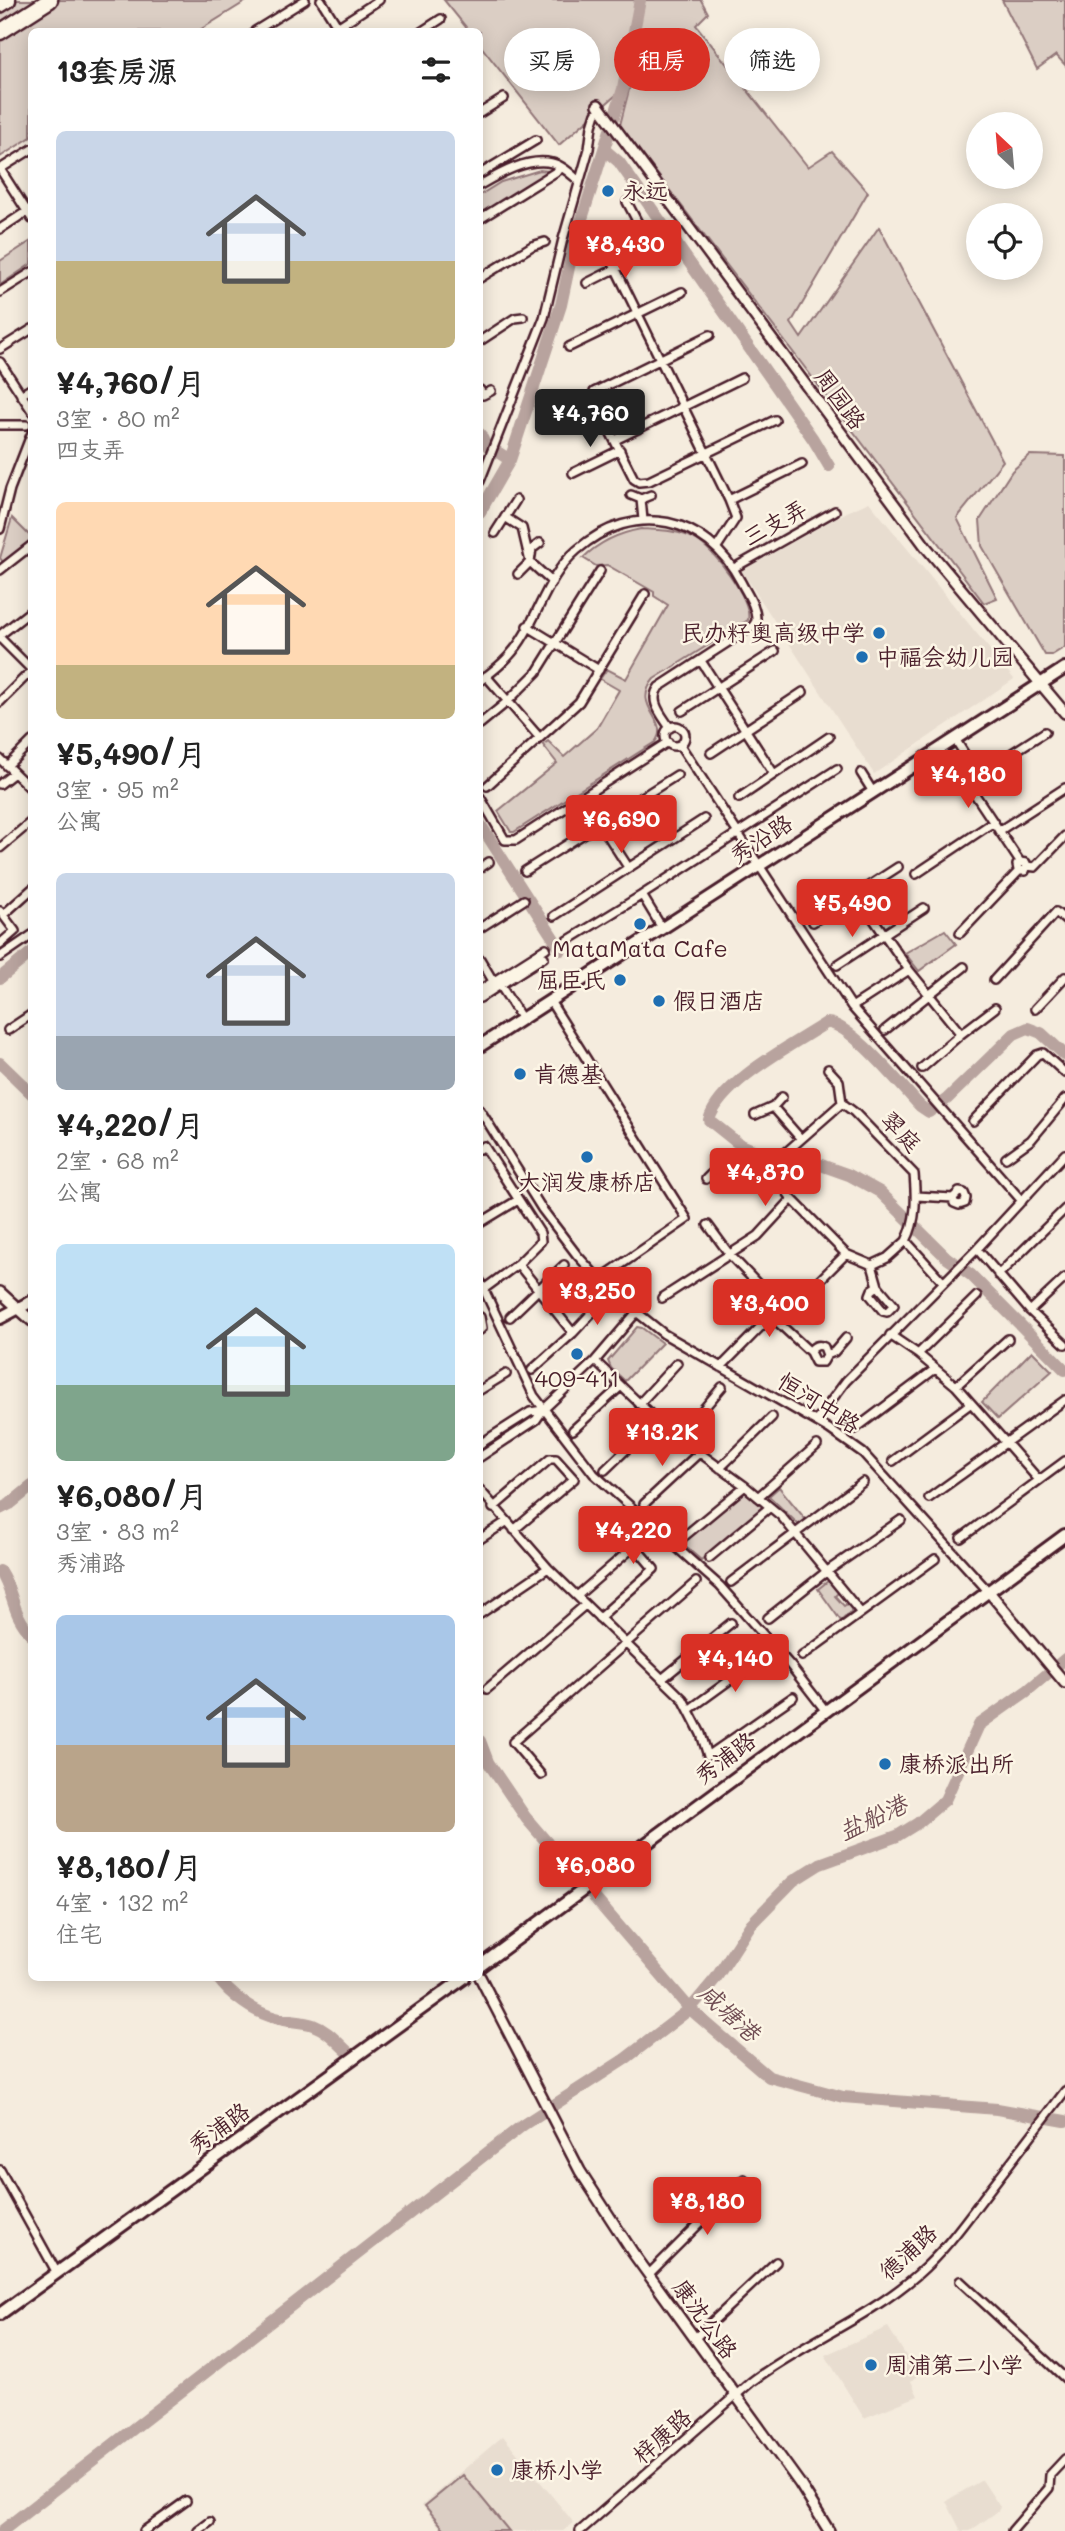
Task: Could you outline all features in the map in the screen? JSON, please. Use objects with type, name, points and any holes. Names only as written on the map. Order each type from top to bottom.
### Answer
[{"type":"highway","points":[[0,5],[8,0]]},
{"type":"highway","points":[[0,32],[50,0]]},
{"type":"main road","name":"秀沿路","points":[[483,1044],[1065,668]]},
{"type":"main road","points":[[0,1318],[28,1303]]},
{"type":"main road","name":"秀浦路","points":[[483,1964],[1065,1535]]},
{"type":"main road","name":"秀浦路","points":[[0,2314],[460,1981]]},
{"type":"street","points":[[260,28],[305,0]]},
{"type":"street","points":[[321,0],[339,28]]},
{"type":"street","points":[[341,28],[379,0]]},
{"type":"street","points":[[427,28],[440,19]]},
{"type":"street","points":[[483,112],[504,98]]},
{"type":"street","points":[[483,474],[544,318],[597,109]]},
{"type":"street","name":"周园路","points":[[597,109],[926,547],[1065,713]]},
{"type":"street","points":[[483,172],[536,140]]},
{"type":"street","points":[[28,152],[0,169],[28,209]]},
{"type":"street","points":[[483,183],[527,164],[554,163],[579,181]]},
{"type":"street","points":[[483,217],[562,168]]},
{"type":"street","points":[[627,202],[638,223],[604,239],[604,245],[729,500],[736,519],[717,547]]},
{"type":"street","points":[[0,229],[28,211]]},
{"type":"street","points":[[483,276],[532,246],[545,242]]},
{"type":"street","points":[[587,283],[651,251]]},
{"type":"street","points":[[0,292],[28,274]]},
{"type":"street","points":[[569,347],[682,292]]},
{"type":"street","points":[[483,339],[515,318],[523,317]]},
{"type":"street","points":[[0,349],[28,332]]},
{"type":"street","points":[[710,335],[597,390],[593,396],[634,479],[643,482],[775,419]]},
{"type":"street","points":[[0,362],[3,374],[28,406]]},
{"type":"street","points":[[615,440],[741,378]]},
{"type":"street","points":[[21,395],[28,391]]},
{"type":"street","points":[[483,395],[491,391]]},
{"type":"street","points":[[553,423],[596,404]]},
{"type":"street","points":[[26,425],[28,421]]},
{"type":"street","points":[[0,425],[26,425]]},
{"type":"street","points":[[26,425],[28,429]]},
{"type":"street","points":[[0,529],[10,489],[28,443]]},
{"type":"street","points":[[573,473],[620,450]]},
{"type":"street","points":[[729,500],[802,464]]},
{"type":"street","points":[[631,495],[641,499],[651,495]]},
{"type":"street","points":[[495,533],[516,499]]},
{"type":"street","points":[[641,499],[643,520]]},
{"type":"street","name":"三支弄","points":[[734,568],[835,511]]},
{"type":"street","points":[[505,517],[522,528],[530,562],[552,582]]},
{"type":"street","points":[[540,737],[483,678],[509,656],[558,570],[576,550],[604,531],[628,522],[643,520],[683,525],[717,547],[734,568],[754,607],[757,621],[654,693],[654,702],[670,728]]},
{"type":"street","points":[[519,574],[530,562],[532,549],[540,542]]},
{"type":"street","points":[[0,570],[28,548]]},
{"type":"street","points":[[483,722],[537,672],[600,571]]},
{"type":"street","points":[[487,786],[579,702],[645,594]]},
{"type":"street","points":[[28,613],[0,636],[28,667]]},
{"type":"street","points":[[527,626],[598,670]]},
{"type":"street","points":[[682,711],[775,651]]},
{"type":"street","points":[[701,661],[774,774]]},
{"type":"street","points":[[0,702],[28,673]]},
{"type":"street","points":[[711,753],[803,692]]},
{"type":"street","points":[[670,728],[679,727],[683,731],[685,739],[680,745]]},
{"type":"street","points":[[668,743],[666,736],[670,728]]},
{"type":"street","points":[[1022,866],[968,784],[973,778],[1045,732]]},
{"type":"street","points":[[739,798],[829,737]]},
{"type":"street","points":[[956,739],[969,761],[973,778]]},
{"type":"street","points":[[668,743],[680,745]]},
{"type":"street","points":[[483,804],[500,833],[510,842],[668,743]]},
{"type":"street","points":[[7,765],[28,745]]},
{"type":"street","points":[[680,745],[852,1007],[1022,1201]]},
{"type":"street","points":[[0,759],[28,786]]},
{"type":"street","points":[[567,941],[837,769]]},
{"type":"street","points":[[0,784],[14,773]]},
{"type":"street","points":[[861,773],[873,792]]},
{"type":"street","points":[[525,871],[677,775]]},
{"type":"street","points":[[999,831],[1065,788]]},
{"type":"street","points":[[583,797],[628,867]]},
{"type":"street","points":[[554,916],[704,819]]},
{"type":"street","points":[[916,874],[992,823]]},
{"type":"street","points":[[0,848],[28,824]]},
{"type":"street","points":[[1022,866],[1035,867],[1065,836]]},
{"type":"street","points":[[483,866],[489,862]]},
{"type":"street","points":[[960,933],[1022,866]]},
{"type":"street","points":[[813,922],[898,867]]},
{"type":"street","points":[[0,944],[15,931],[1,913],[28,892]]},
{"type":"street","points":[[856,894],[882,935],[961,1034]]},
{"type":"street","points":[[642,895],[662,928]]},
{"type":"street","points":[[483,926],[524,900]]},
{"type":"street","points":[[837,965],[924,908]]},
{"type":"street","points":[[994,980],[1056,912],[1065,920]]},
{"type":"street","points":[[0,957],[28,938]]},
{"type":"street","points":[[483,995],[497,983],[545,953]]},
{"type":"street","points":[[483,964],[522,1019]]},
{"type":"street","points":[[885,1030],[964,967]]},
{"type":"street","points":[[852,1007],[909,971]]},
{"type":"street","points":[[1035,1010],[1065,976]]},
{"type":"street","points":[[483,989],[497,983]]},
{"type":"street","points":[[550,1001],[687,1219],[600,1279]]},
{"type":"street","points":[[922,1068],[995,1008]]},
{"type":"street","points":[[8,1030],[28,1017]]},
{"type":"street","points":[[973,1121],[1037,1055],[1043,1054],[1065,1073]]},
{"type":"street","name":"翠庭","points":[[828,1069],[839,1081],[842,1103],[855,1112],[914,1174],[916,1196],[912,1230],[906,1241],[887,1258],[872,1265]]},
{"type":"street","points":[[755,1115],[773,1107],[782,1097]]},
{"type":"street","points":[[1006,1158],[1031,1140],[1065,1098]]},
{"type":"street","points":[[772,1172],[775,1162],[842,1103]]},
{"type":"street","points":[[773,1107],[801,1139]]},
{"type":"street","name":"恒河中路","points":[[483,1115],[542,1209],[577,1255],[636,1313],[664,1334],[816,1421],[863,1453],[989,1592]]},
{"type":"street","points":[[483,1147],[540,1233],[541,1241],[518,1264],[483,1284]]},
{"type":"street","points":[[816,1421],[846,1381],[970,1256],[1065,1154]]},
{"type":"street","points":[[706,1179],[727,1158],[735,1155],[763,1173],[772,1172]]},
{"type":"street","points":[[772,1172],[792,1199],[846,1254],[872,1265],[878,1286]]},
{"type":"street","points":[[916,1196],[953,1198]]},
{"type":"street","points":[[662,1298],[758,1236],[792,1199]]},
{"type":"street","points":[[483,1221],[518,1200]]},
{"type":"street","points":[[998,1275],[1065,1209]]},
{"type":"street","points":[[708,1225],[730,1255],[781,1306]]},
{"type":"street","points":[[906,1241],[943,1282]]},
{"type":"street","points":[[976,1249],[1030,1311],[1065,1344]]},
{"type":"street","points":[[812,1288],[846,1254]]},
{"type":"street","points":[[518,1264],[573,1333]]},
{"type":"street","points":[[510,1317],[564,1265]]},
{"type":"street","points":[[1030,1311],[1065,1278]]},
{"type":"street","points":[[483,1287],[519,1368],[543,1410],[594,1474],[728,1595],[790,1665],[824,1710]]},
{"type":"street","points":[[0,1292],[28,1317]]},
{"type":"street","points":[[721,1367],[781,1306],[792,1304],[804,1295]]},
{"type":"street","points":[[918,1354],[977,1296]]},
{"type":"street","points":[[532,1370],[601,1303]]},
{"type":"street","points":[[483,1455],[536,1420],[543,1410],[595,1361],[636,1313]]},
{"type":"street","points":[[771,1316],[810,1352],[817,1363],[835,1352],[846,1338]]},
{"type":"street","points":[[890,1335],[956,1386],[1003,1443],[1039,1480]]},
{"type":"street","points":[[956,1386],[1008,1339]]},
{"type":"street","points":[[810,1352],[819,1345],[824,1347],[827,1355]]},
{"type":"street","points":[[595,1361],[657,1420],[770,1507],[795,1532],[861,1613]]},
{"type":"street","points":[[639,1404],[677,1363]]},
{"type":"street","points":[[855,1430],[935,1368]]},
{"type":"street","points":[[483,1388],[506,1374]]},
{"type":"street","points":[[573,1430],[621,1386]]},
{"type":"street","points":[[679,1438],[722,1387]]},
{"type":"street","points":[[929,1498],[1065,1400]]},
{"type":"street","points":[[893,1461],[970,1404]]},
{"type":"street","points":[[483,1442],[530,1412],[543,1410]]},
{"type":"street","points":[[720,1468],[772,1417]]},
{"type":"street","points":[[605,1470],[657,1420]]},
{"type":"street","points":[[758,1497],[817,1446]]},
{"type":"street","points":[[644,1504],[698,1453]]},
{"type":"street","points":[[493,1508],[550,1459],[556,1459],[573,1479],[514,1530]]},
{"type":"street","points":[[961,1538],[1065,1461]]},
{"type":"street","points":[[731,1582],[863,1482]]},
{"type":"street","points":[[681,1539],[745,1486]]},
{"type":"street","points":[[483,1494],[548,1568],[663,1679],[690,1709],[708,1756],[793,1697]]},
{"type":"street","points":[[709,1558],[770,1507]]},
{"type":"street","points":[[768,1618],[826,1572],[901,1520]]},
{"type":"street","points":[[483,1537],[506,1522]]},
{"type":"street","points":[[577,1596],[630,1550],[637,1549],[653,1569],[599,1618]]},
{"type":"street","points":[[802,1656],[935,1559]]},
{"type":"street","points":[[483,1612],[548,1568]]},
{"type":"street","points":[[541,1775],[513,1742],[696,1581]]},
{"type":"street","points":[[989,1592],[1065,1683]]},
{"type":"street","points":[[487,1689],[585,1605]]},
{"type":"street","points":[[663,1679],[731,1623]]},
{"type":"street","points":[[690,1709],[763,1656]]},
{"type":"street","name":"康沈公路","points":[[482,1981],[580,2171],[649,2274],[819,2512],[829,2531]]},
{"type":"street","name":"德浦路","points":[[736,2396],[765,2371],[849,2324],[917,2275],[939,2254],[1065,2091]]},
{"type":"street","points":[[0,2170],[57,2273]]},
{"type":"street","points":[[649,2274],[744,2179]]},
{"type":"street","points":[[695,2337],[776,2262]]},
{"type":"street","points":[[960,2281],[1065,2378]]},
{"type":"street","name":"梓康路","points":[[580,2531],[736,2396]]},
{"type":"street","points":[[1012,2531],[1049,2488],[1050,2475],[1065,2459]]},
{"type":"street","points":[[144,2531],[186,2501]]},
{"type":"street","points":[[198,2531],[210,2522]]},
{"type":"shaded area","points":[[0,0],[248,0],[203,28],[28,28],[28,139],[0,157]]},
{"type":"shaded area","points":[[444,0],[701,0],[708,13],[696,25],[698,28],[614,28],[614,91],[621,91],[559,145],[516,91],[600,91],[600,28],[504,28],[504,75],[483,49],[483,28],[467,28]]},
{"type":"shaded area","points":[[1002,0],[1065,0],[1065,65],[1056,55],[1037,69]]},
{"type":"shaded area","points":[[710,43],[724,60],[724,91],[748,91],[808,167],[832,151],[868,192],[791,323],[801,338],[879,227],[1003,461],[957,518],[997,598],[984,603],[620,125],[629,91],[710,91]]},
{"type":"shaded area","points":[[540,170],[549,171],[483,213],[483,193],[501,182]]},
{"type":"shaded area","points":[[28,243],[28,266],[0,285],[0,261]]},
{"type":"shaded area","points":[[1030,455],[1065,456],[1065,647],[1052,655],[1045,655],[982,546],[980,520],[1012,471]]},
{"type":"shaded area","name":"民办籽奥高级中学","points":[[869,502],[1014,679],[874,774],[742,571]]},
{"type":"shaded area","points":[[12,518],[28,534],[28,543],[6,562],[0,558]]},
{"type":"shaded area","points":[[641,529],[682,534],[703,544],[721,563],[738,588],[748,611],[748,620],[654,679],[646,698],[659,727],[655,742],[511,832],[498,811],[557,763],[543,745],[548,741],[564,757],[597,728],[619,690],[600,679],[607,669],[626,679],[668,605],[654,596],[654,592],[607,565],[596,566],[583,558],[610,539]]},
{"type":"shaded area","points":[[945,930],[956,944],[919,971],[905,953]]},
{"type":"shaded area","points":[[637,1327],[662,1343],[625,1381],[611,1368],[608,1361]]},
{"type":"shaded area","points":[[1032,1351],[1052,1371],[998,1419],[982,1402]]},
{"type":"shaded area","points":[[779,1487],[807,1521],[800,1526],[769,1496]]},
{"type":"shaded area","points":[[747,1491],[764,1506],[701,1560],[680,1542]]},
{"type":"shaded area","points":[[828,1581],[839,1592],[835,1596],[844,1606],[847,1604],[853,1610],[841,1621],[818,1589]]},
{"type":"shaded area","name":"周浦第二小学","points":[[888,2327],[918,2375],[911,2381],[918,2396],[864,2418],[825,2355]]},
{"type":"shaded area","name":"康桥小学","points":[[503,2436],[574,2523],[563,2531],[443,2531],[422,2505]]},
{"type":"shaded area","points":[[463,2475],[509,2531],[446,2531],[425,2506]]},
{"type":"shaded area","points":[[982,2480],[1000,2507],[970,2531],[961,2531],[946,2501]]},
{"type":"waterway","points":[[483,507],[510,460],[561,305],[574,244],[623,89],[640,0]]},
{"type":"waterway","points":[[605,150],[619,162],[813,439],[829,466]]},
{"type":"waterway","points":[[483,440],[510,460]]},
{"type":"waterway","points":[[483,829],[561,950]]},
{"type":"waterway","points":[[0,978],[28,955]]},
{"type":"waterway","points":[[1065,1055],[1041,1033],[1028,1028],[1014,1034],[947,1099],[929,1112],[920,1106],[861,1043],[836,1025],[826,1023],[742,1078],[727,1092],[709,1120],[739,1144],[767,1156],[804,1159],[849,1175],[880,1192],[947,1258],[971,1275],[1065,1370]]},
{"type":"waterway","name":"咸塘港","points":[[0,1063],[28,1090]]},
{"type":"waterway","points":[[0,1509],[28,1489]]},
{"type":"waterway","points":[[0,1571],[20,1619],[28,1630]]},
{"type":"waterway","name":"盐船港","points":[[2,2531],[523,2125],[625,2059],[690,2009],[716,1978],[751,1924],[793,1881],[820,1864],[897,1836],[918,1823],[945,1800],[979,1725],[1027,1691],[1065,1659]]},
{"type":"waterway","name":"咸塘港","points":[[483,1749],[488,1762],[526,1818],[690,2009],[769,2077],[843,2097],[997,2109],[1065,2121]]},
{"type":"waterway","points":[[221,1981],[252,2008],[268,2016],[318,2027],[348,2052]]},
{"type":"place","name":"永远","points":[[608,191]]},
{"type":"place","name":"民办籽奥高级中学","points":[[879,633]]},
{"type":"place","name":"中福会幼儿园","points":[[862,657]]},
{"type":"place","name":"MataMata Cafe","points":[[640,924]]},
{"type":"place","name":"屈臣氏","points":[[620,980]]},
{"type":"place","name":"假日酒店","points":[[659,1001]]},
{"type":"place","name":"肯德基","points":[[520,1074]]},
{"type":"place","name":"大润发康桥店","points":[[587,1157]]},
{"type":"place","name":"409-411","points":[[577,1354]]},
{"type":"place","name":"康桥派出所","points":[[885,1764]]},
{"type":"place","name":"周浦第二小学","points":[[871,2365]]},
{"type":"place","name":"康桥小学","points":[[497,2470]]}]
